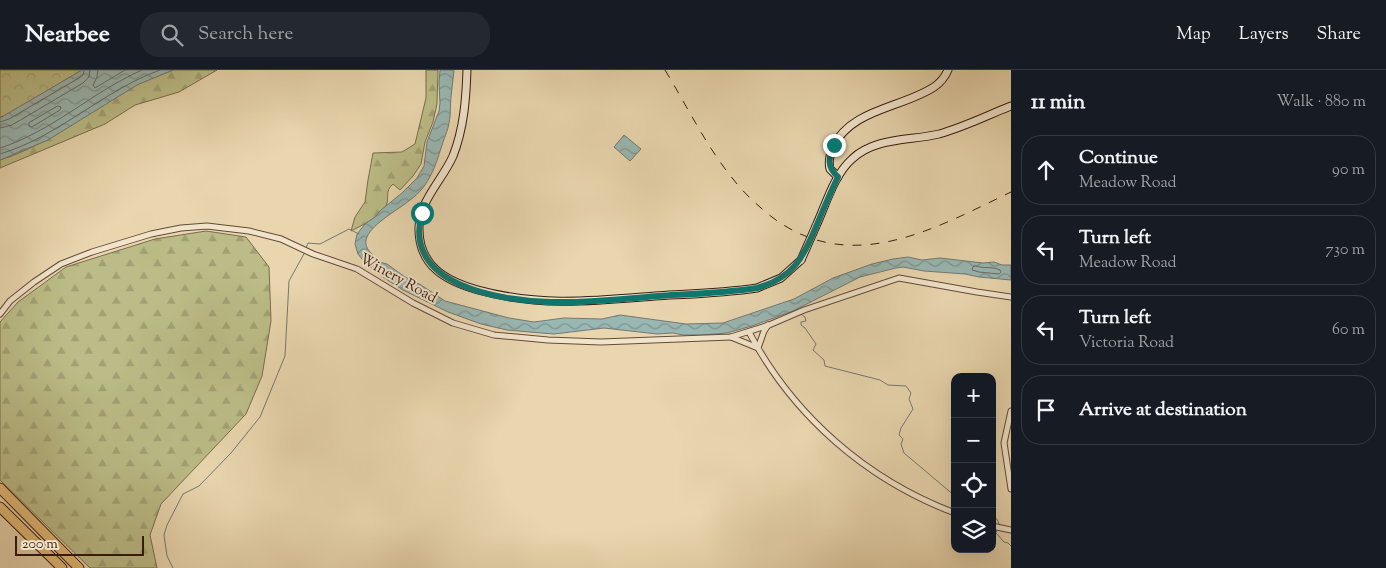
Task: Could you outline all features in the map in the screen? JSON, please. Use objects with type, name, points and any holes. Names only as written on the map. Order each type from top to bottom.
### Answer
[{"type":"highway","points":[[0,488],[79,568]]},
{"type":"highway","points":[[0,508],[62,568]]},
{"type":"main road","points":[[467,70],[464,113],[459,138],[448,166],[425,205],[419,227],[421,243],[427,258],[438,272],[450,280],[485,292],[520,300],[551,302],[586,301],[757,288],[781,278],[800,260],[838,177],[852,158],[874,145],[941,133],[1011,106]]},
{"type":"main road","points":[[838,177],[830,169],[830,158],[837,141],[847,129],[878,112],[929,91],[940,82],[948,70]]},
{"type":"street","name":"Winery Road","points":[[0,314],[10,301],[61,264],[151,234],[181,228],[207,226],[249,231],[281,239],[313,254],[357,269],[452,323],[494,335],[548,340],[601,342],[731,337],[899,278],[1011,297]]},
{"type":"street","points":[[758,348],[768,325]]},
{"type":"street","points":[[749,332],[771,370],[809,418],[834,441],[860,462],[896,485],[934,505],[951,511]]},
{"type":"street","points":[[731,337],[758,348]]},
{"type":"street","points":[[1011,411],[1004,443],[1011,489]]},
{"type":"street","points":[[996,527],[1010,530]]},
{"type":"green space","points":[[0,70],[82,70],[7,115],[0,117]]},
{"type":"green space","points":[[173,70],[217,70],[179,92],[135,105],[105,124],[0,168],[0,160],[54,136],[138,84]]},
{"type":"green space","points":[[426,70],[438,70],[437,104],[433,122],[425,142],[421,164],[400,190],[393,184],[390,187],[386,206],[380,213],[351,231],[355,217],[365,202],[373,153],[402,152],[415,144],[426,98]]},
{"type":"green space","points":[[206,231],[246,237],[269,267],[271,321],[262,376],[246,414],[161,504],[150,535],[157,568],[90,568],[0,480],[0,322],[18,302],[66,267],[155,239]]},
{"type":"water","points":[[82,70],[173,70],[137,85],[48,140],[0,160],[0,118]]},
{"type":"water","points":[[440,70],[454,70],[449,126],[435,166],[423,188],[370,232],[366,245],[379,262],[387,264],[445,301],[509,318],[534,322],[564,318],[602,319],[620,315],[686,324],[723,323],[794,299],[833,278],[872,264],[893,259],[908,257],[922,260],[940,258],[1011,265],[1011,280],[903,267],[896,268],[860,277],[793,311],[752,326],[727,333],[703,335],[657,334],[604,328],[554,334],[507,330],[481,324],[448,312],[403,290],[383,277],[366,264],[358,254],[355,244],[357,234],[365,224],[402,193],[417,178],[424,166],[427,142],[439,111]]},
{"type":"water","points":[[624,135],[641,149],[630,161],[614,147]]},
{"type":"waterway","points":[[306,248],[308,243],[320,244],[349,229],[359,234]]},
{"type":"waterway","points":[[173,568],[167,556],[164,535],[167,525],[183,494],[199,486],[231,453],[260,417],[285,356],[289,281],[305,252]]},
{"type":"waterway","points":[[801,314],[805,317],[806,321],[801,322],[801,325],[816,344],[813,350],[824,360],[825,366],[880,380],[888,385],[906,386],[911,393],[909,399],[913,409],[901,428],[899,435],[903,439],[901,444],[904,453],[951,493]]},
{"type":"waterway","points":[[996,519],[999,524]]},
{"type":"waterway","points":[[997,530],[996,533],[1004,542],[1011,546]]},
{"type":"railway","points":[[665,70],[705,140],[737,184],[768,214],[798,233],[829,243],[859,245],[890,241],[920,233],[1011,192]]},
{"type":"route","points":[[422,213],[419,227],[421,243],[429,262],[435,270],[445,278],[460,285],[500,296],[528,301],[562,302],[757,288],[772,283],[786,275],[797,265],[805,253],[838,177],[830,169],[829,165],[834,145]]}]
